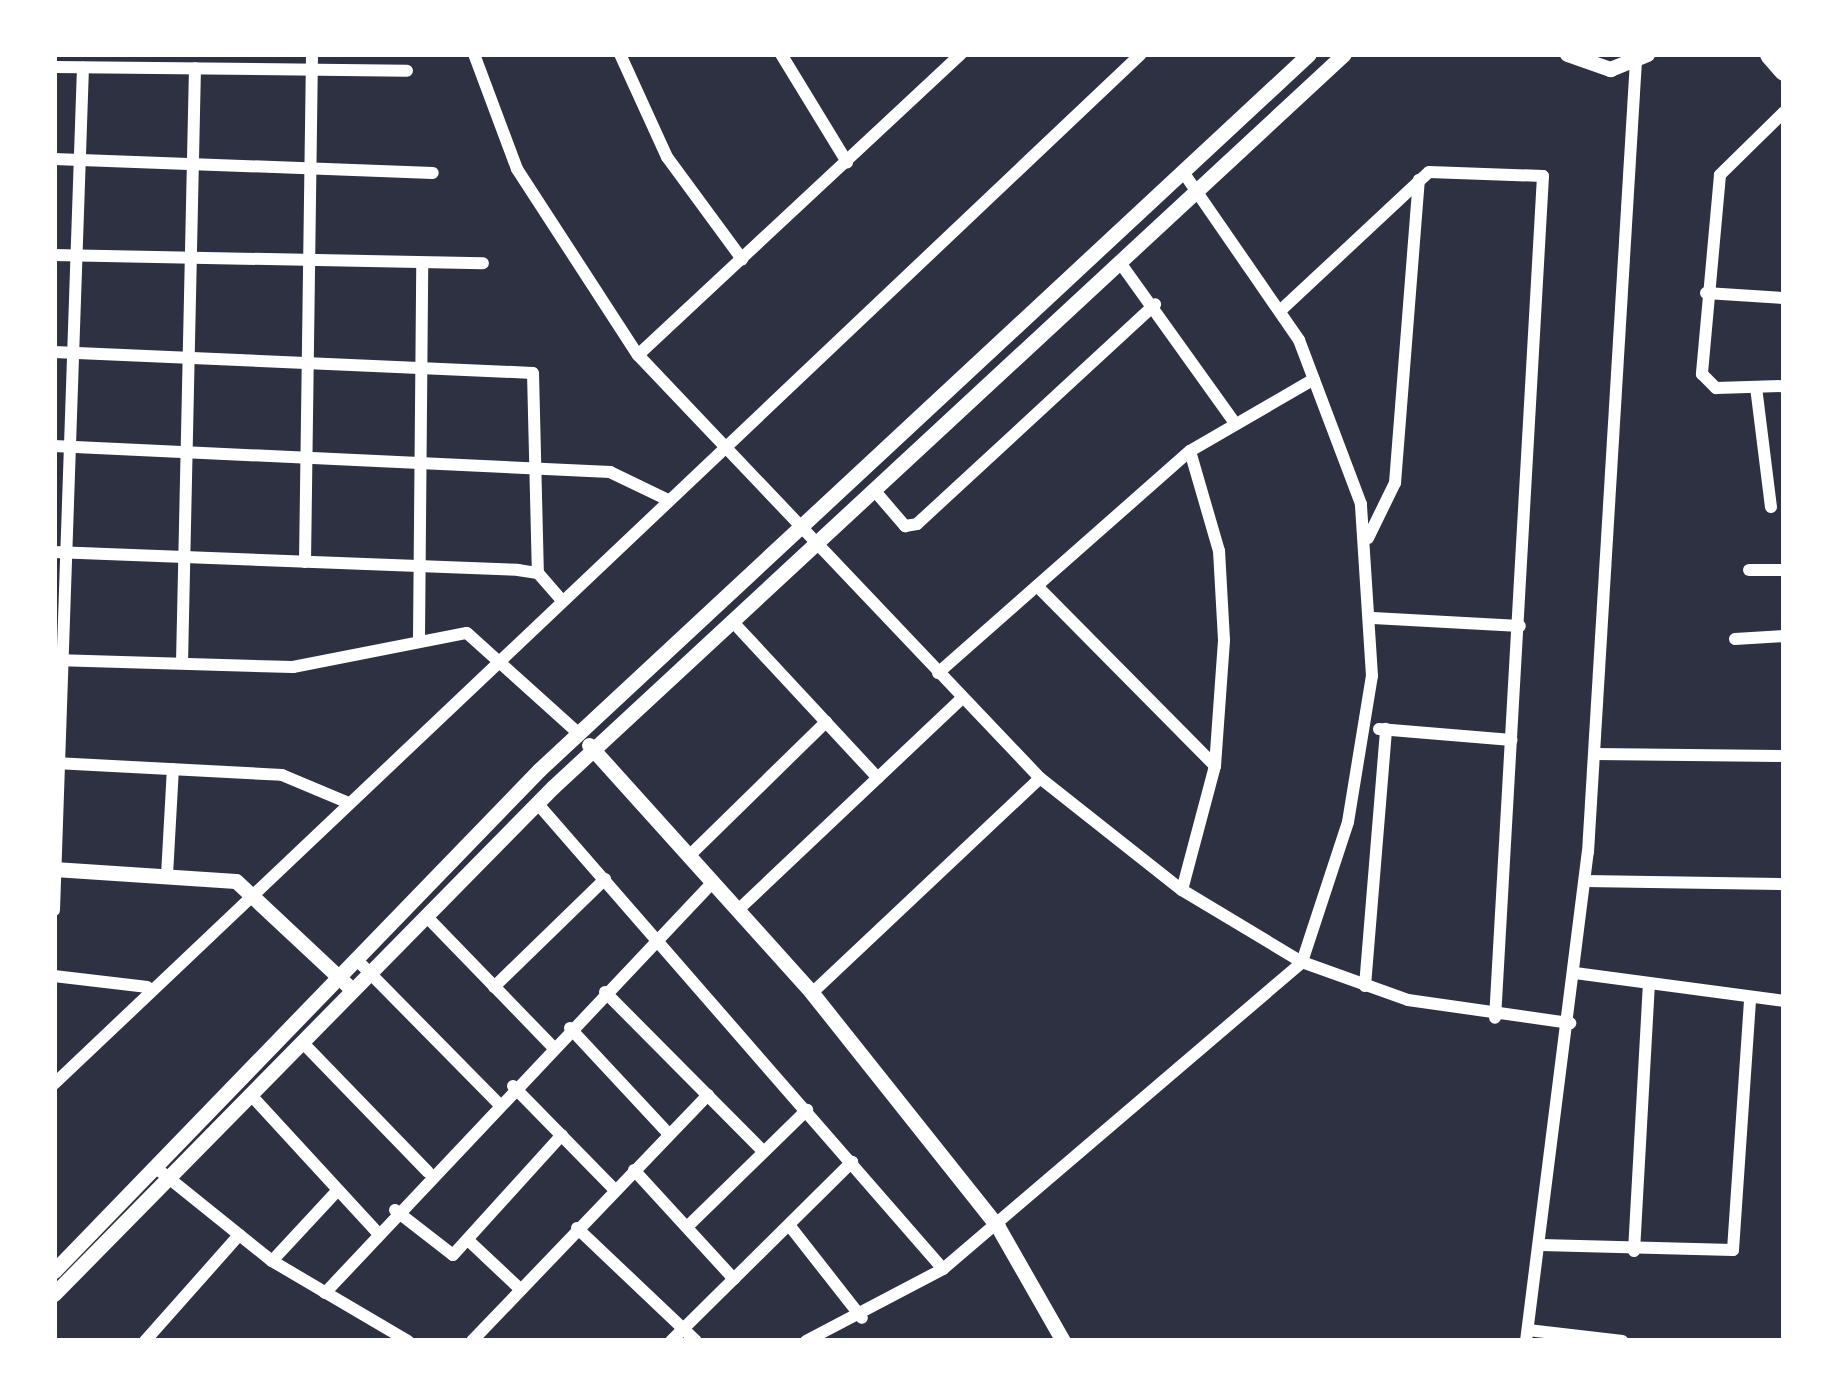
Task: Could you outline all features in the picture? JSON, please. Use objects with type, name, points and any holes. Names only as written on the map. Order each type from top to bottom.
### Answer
[{"type":"street","points":[[305,562],[311,54]]},
{"type":"street","points":[[474,54],[517,170],[638,356],[1040,778],[1182,890],[1302,962],[1365,986],[1495,1018],[1570,1023]]},
{"type":"street","points":[[620,54],[667,157],[742,259]]},
{"type":"street","points":[[781,54],[848,161]]},
{"type":"street","points":[[638,356],[962,54]]},
{"type":"street","points":[[57,1078],[147,987],[350,803],[560,597],[1141,54]]},
{"type":"street","points":[[54,1294],[340,977],[579,734],[1309,54]]},
{"type":"street","points":[[54,1271],[250,1094],[593,749],[1344,54]]},
{"type":"street","points":[[1567,54],[1589,67],[1642,57],[1585,881],[1527,1336],[1622,1341]]},
{"type":"street","points":[[54,67],[406,71]]},
{"type":"street","points":[[54,910],[61,552],[75,354],[83,67]]},
{"type":"street","points":[[182,663],[195,68]]},
{"type":"street","points":[[1784,112],[1720,175],[1706,293],[1704,381],[1784,386]]},
{"type":"street","points":[[54,159],[433,173]]},
{"type":"street","points":[[1281,310],[1419,178],[1443,168],[1544,179],[1495,1018]]},
{"type":"street","points":[[806,1341],[862,1318],[944,1269],[1302,962],[1366,728],[1373,618],[1368,538],[1314,379],[1281,310],[1183,172]]},
{"type":"street","points":[[1368,538],[1395,483],[1419,178]]},
{"type":"street","points":[[54,255],[308,265],[484,262]]},
{"type":"street","points":[[1121,264],[1155,304],[1232,419]]},
{"type":"street","points":[[419,637],[422,265]]},
{"type":"street","points":[[1706,293],[1784,298]]},
{"type":"street","points":[[874,490],[905,526],[917,524],[1155,304]]},
{"type":"street","points":[[54,352],[533,373],[538,573],[560,597]]},
{"type":"street","points":[[938,673],[1190,451],[1232,419],[1314,379]]},
{"type":"street","points":[[1756,387],[1772,507]]},
{"type":"street","points":[[54,446],[421,460],[624,475],[666,499]]},
{"type":"street","points":[[1182,890],[1215,766],[1224,592],[1190,451]]},
{"type":"street","points":[[61,552],[538,573]]},
{"type":"street","points":[[1749,570],[1784,570]]},
{"type":"street","points":[[1037,586],[1215,766]]},
{"type":"street","points":[[1373,618],[1520,626]]},
{"type":"street","points":[[732,621],[878,778]]},
{"type":"street","points":[[59,660],[293,667],[419,637],[467,633],[499,655],[579,734],[812,993],[998,1227],[1063,1341]]},
{"type":"street","points":[[1735,639],[1784,636]]},
{"type":"street","points":[[738,910],[962,698]]},
{"type":"street","points":[[689,856],[826,722]]},
{"type":"street","points":[[1366,728],[1512,740]]},
{"type":"street","points":[[1365,986],[1386,729]]},
{"type":"street","points":[[1595,754],[1784,756]]},
{"type":"street","points":[[57,763],[282,776],[350,803]]},
{"type":"street","points":[[167,874],[173,769]]},
{"type":"street","points":[[812,993],[1040,778]]},
{"type":"street","points":[[537,803],[944,1269]]},
{"type":"street","points":[[55,869],[167,874],[251,892],[353,992]]},
{"type":"street","points":[[494,987],[605,878]]},
{"type":"street","points":[[1585,881],[1784,884]]},
{"type":"street","points":[[326,1293],[428,1172],[713,882]]},
{"type":"street","points":[[426,916],[552,1046]]},
{"type":"street","points":[[357,960],[497,1102]]},
{"type":"street","points":[[1575,973],[1784,1001]]},
{"type":"street","points":[[54,976],[147,987]]},
{"type":"street","points":[[1634,1251],[1648,984]]},
{"type":"street","points":[[605,992],[763,1151]]},
{"type":"street","points":[[1541,1245],[1733,1250],[1750,998]]},
{"type":"street","points":[[570,1028],[670,1134]]},
{"type":"street","points":[[302,1042],[428,1172]]},
{"type":"street","points":[[513,1086],[615,1190]]},
{"type":"street","points":[[250,1094],[376,1232]]},
{"type":"street","points":[[472,1341],[708,1095]]},
{"type":"street","points":[[686,1228],[807,1110]]},
{"type":"street","points":[[395,1210],[448,1256],[562,1136]]},
{"type":"street","points":[[671,1341],[852,1162]]},
{"type":"street","points":[[634,1170],[734,1279]]},
{"type":"street","points":[[162,1172],[272,1261],[408,1341]]},
{"type":"street","points":[[272,1261],[338,1190]]},
{"type":"street","points":[[789,1225],[862,1318]]},
{"type":"street","points":[[577,1228],[696,1341]]},
{"type":"street","points":[[145,1341],[239,1234]]},
{"type":"street","points":[[468,1240],[520,1289]]}]
